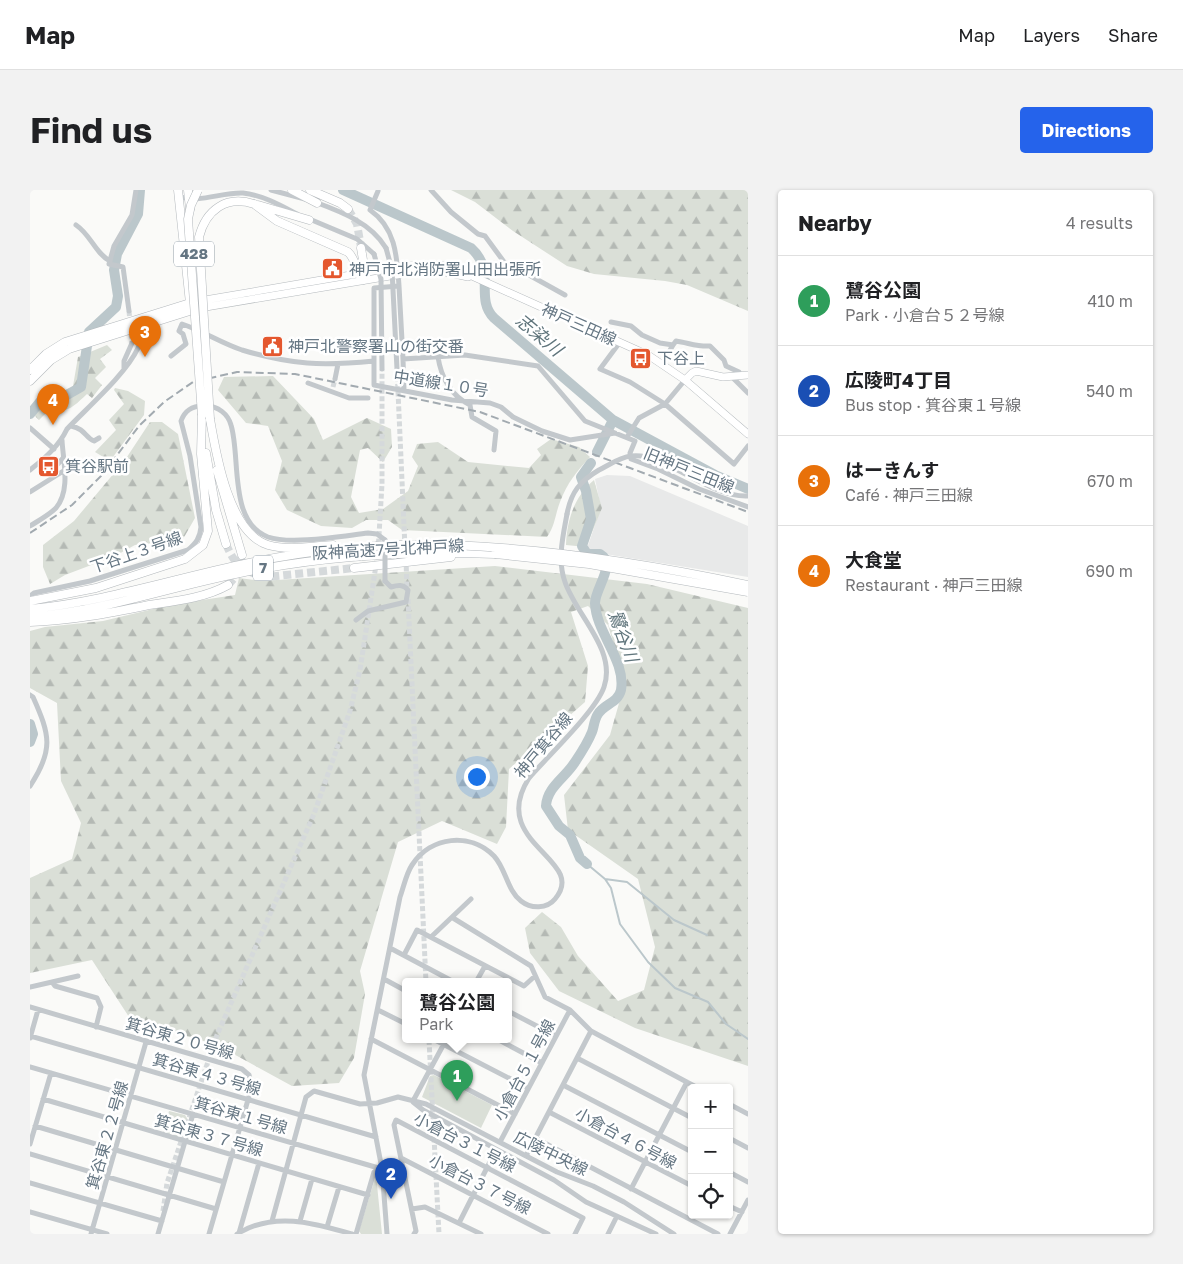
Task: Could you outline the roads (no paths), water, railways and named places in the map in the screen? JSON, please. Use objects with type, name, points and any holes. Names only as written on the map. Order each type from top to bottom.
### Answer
[{"type":"highway","name":"428","points":[[189,190],[194,304]]},
{"type":"highway","name":"7","points":[[198,190],[191,205],[188,219],[210,484],[226,544]]},
{"type":"highway","points":[[292,190],[317,203]]},
{"type":"highway","points":[[310,190],[340,203],[348,209]]},
{"type":"highway","name":"428","points":[[178,193],[194,304]]},
{"type":"highway","name":"7","points":[[33,610],[185,559],[203,545],[208,531],[201,454],[205,418],[199,238],[203,224],[217,207],[235,201],[254,204],[309,220]]},
{"type":"highway","points":[[254,204],[277,222],[348,252],[362,275]]},
{"type":"highway","points":[[361,248],[362,275]]},
{"type":"highway","points":[[30,381],[51,360],[76,346],[140,325],[194,304]]},
{"type":"highway","points":[[30,370],[55,348],[79,338],[194,304]]},
{"type":"highway","name":"7","points":[[205,418],[233,504],[245,529],[260,542],[278,547],[408,542],[429,544]]},
{"type":"highway","name":"7","points":[[205,418],[219,481],[238,536],[242,555]]},
{"type":"highway","name":"阪神高速7号北神戸線","points":[[33,610],[118,594],[249,562],[302,553],[429,544],[517,548],[588,556],[748,585]]},
{"type":"highway","name":"阪神高速7号北神戸線","points":[[33,610],[131,599],[261,568],[340,558],[433,552],[495,554],[589,564],[748,592]]},
{"type":"highway","name":"7","points":[[354,568],[429,558],[495,554]]},
{"type":"highway","points":[[33,610],[102,615],[192,598],[228,586]]},
{"type":"main road","name":"神戸三田線","points":[[362,275],[374,278],[425,264],[442,265],[464,271],[620,342],[662,364],[685,380],[748,434]]},
{"type":"main road","name":"神戸三田線","points":[[194,304],[362,275],[398,271]]},
{"type":"main road","points":[[685,380],[692,372],[696,371],[723,377],[744,375]]},
{"type":"street","points":[[111,263],[114,246],[132,215],[136,190]]},
{"type":"street","points":[[178,193],[189,190]]},
{"type":"street","points":[[272,190],[317,203],[361,223],[377,236],[386,248],[392,270],[397,369]]},
{"type":"street","points":[[431,190],[451,212],[478,234],[485,236],[507,266],[520,270],[565,295]]},
{"type":"street","points":[[378,191],[370,210],[379,216],[389,228],[395,245],[404,390]]},
{"type":"street","points":[[178,193],[189,200],[249,194],[272,201],[309,220],[357,239],[374,254],[379,266],[381,279],[382,369]]},
{"type":"street","points":[[76,226],[85,232],[98,252],[111,263],[122,266],[129,311]]},
{"type":"street","points":[[171,356],[186,344],[183,334],[179,331],[182,324],[228,344],[277,360],[301,364],[338,364],[374,361],[374,278]]},
{"type":"street","points":[[374,288],[399,286]]},
{"type":"street","points":[[194,304],[199,330],[202,375]]},
{"type":"street","points":[[611,322],[631,326],[642,335],[660,343],[673,346]]},
{"type":"street","points":[[30,470],[46,458],[62,440],[70,426],[124,369],[139,347],[142,335],[140,325]]},
{"type":"street","points":[[662,364],[676,341],[690,343],[698,348],[710,346],[724,360],[726,366],[744,375]]},
{"type":"street","points":[[124,369],[124,361],[132,342]]},
{"type":"street","points":[[620,342],[600,369],[630,382],[665,404],[734,464],[748,446]]},
{"type":"street","name":"旧神戸三田線","points":[[403,359],[465,355],[538,366],[581,418],[612,434],[628,436],[635,442],[629,455],[634,461],[658,469],[700,490],[745,505]]},
{"type":"street","points":[[438,357],[444,379],[470,406],[472,418],[496,431],[494,450]]},
{"type":"street","name":"中道線１０号","points":[[374,361],[374,385],[452,400],[462,399],[490,403],[501,407],[513,417],[563,438],[576,440],[612,434]]},
{"type":"street","points":[[335,379],[338,364]]},
{"type":"street","points":[[731,376],[748,393]]},
{"type":"street","points":[[628,436],[639,418],[665,404],[685,380]]},
{"type":"street","points":[[308,384],[333,389],[348,398],[368,398]]},
{"type":"street","points":[[203,386],[205,406],[215,406],[226,416],[231,426],[236,477],[247,516],[259,531],[266,536],[289,540],[368,533],[377,534],[385,540],[385,581],[391,587],[399,585],[406,587],[408,590],[406,602],[368,611],[356,620]]},
{"type":"street","name":"下谷上３号線","points":[[33,610],[34,592],[90,582],[188,550],[196,543],[201,527],[190,456],[181,422],[186,411],[195,406],[205,406]]},
{"type":"street","points":[[70,426],[80,428],[90,439],[99,438]]},
{"type":"street","points":[[30,428],[54,449]]},
{"type":"street","points":[[30,526],[54,510],[59,503],[66,479],[62,440]]},
{"type":"street","name":"神戸箕谷線","points":[[382,1169],[371,1104],[364,1080],[400,897],[409,870],[422,853],[439,843],[463,840],[483,848],[498,861],[515,894],[528,906],[545,906],[554,900],[560,892],[562,881],[560,871],[528,839],[520,823],[518,806],[521,793],[529,778],[597,701],[606,678],[604,654],[564,581],[561,548],[572,495],[581,482],[598,470],[633,455],[648,457],[717,490],[740,496],[748,496]]},
{"type":"street","points":[[46,458],[50,462],[58,464],[64,458]]},
{"type":"street","points":[[30,492],[65,470]]},
{"type":"street","points":[[740,496],[745,505]]},
{"type":"street","points":[[30,694],[45,727],[48,749],[43,766],[30,786]]},
{"type":"street","points":[[431,937],[471,899]]},
{"type":"street","points":[[453,918],[531,966],[545,997],[570,1010],[591,1031],[691,1084]]},
{"type":"street","points":[[404,955],[417,930],[508,978]]},
{"type":"street","points":[[390,948],[447,978]]},
{"type":"street","points":[[478,978],[485,966]]},
{"type":"street","points":[[30,987],[78,976]]},
{"type":"street","points":[[512,980],[524,986],[535,976]]},
{"type":"street","points":[[384,979],[402,988]]},
{"type":"street","points":[[52,982],[55,986],[100,1001],[101,1007],[96,1027]]},
{"type":"street","name":"箕谷東２０号線","points":[[30,1007],[242,1069],[252,1080],[248,1100],[209,1234]]},
{"type":"street","points":[[30,1036],[38,1010]]},
{"type":"street","points":[[378,1010],[402,1022]]},
{"type":"street","name":"小倉台５１号線","points":[[500,1142],[570,1010]]},
{"type":"street","points":[[512,1013],[556,1036]]},
{"type":"street","points":[[526,1156],[591,1031]]},
{"type":"street","name":"箕谷東４３号線","points":[[30,1036],[376,1137]]},
{"type":"street","points":[[371,1039],[515,1114]]},
{"type":"street","name":"箕谷東２２号線","points":[[91,1232],[146,1042]]},
{"type":"street","points":[[413,1101],[444,1043]]},
{"type":"street","points":[[447,1043],[528,1088]]},
{"type":"street","points":[[505,1043],[542,1063]]},
{"type":"street","points":[[577,1058],[688,1116]]},
{"type":"street","name":"箕谷東１号線","points":[[30,1067],[382,1169]]},
{"type":"street","points":[[30,1144],[51,1073]]},
{"type":"street","points":[[631,1189],[687,1082]]},
{"type":"street","points":[[563,1085],[688,1150]]},
{"type":"street","points":[[272,1221],[306,1097],[314,1091],[355,1103],[371,1104]]},
{"type":"street","name":"広陵中央線","points":[[371,1104],[398,1098],[426,1104],[526,1156],[624,1202],[674,1234]]},
{"type":"street","name":"箕谷東３７号線","points":[[43,1099],[368,1195]]},
{"type":"street","name":"広陵中央線","points":[[413,1101],[423,1110],[554,1180],[586,1202],[616,1218],[656,1234]]},
{"type":"street","points":[[733,1106],[748,1114]]},
{"type":"street","name":"小倉台４６号線","points":[[549,1112],[688,1184]]},
{"type":"street","points":[[158,1234],[193,1114]]},
{"type":"street","name":"小倉台３１号線","points":[[414,1234],[412,1209],[394,1126],[396,1120],[583,1218],[575,1234]]},
{"type":"street","points":[[35,1126],[224,1182]]},
{"type":"street","points":[[535,1138],[718,1234]]},
{"type":"street","points":[[733,1140],[748,1148]]},
{"type":"street","points":[[459,1222],[496,1150]]},
{"type":"street","points":[[30,1154],[216,1209]]},
{"type":"street","name":"小倉台３７号線","points":[[401,1158],[474,1194],[548,1234]]},
{"type":"street","points":[[238,1233],[259,1163]]},
{"type":"street","points":[[356,1234],[374,1172],[382,1169],[387,1234]]},
{"type":"street","points":[[733,1174],[748,1182]]},
{"type":"street","points":[[300,1220],[312,1179]]},
{"type":"street","points":[[30,1183],[162,1222]]},
{"type":"street","points":[[327,1227],[339,1187]]},
{"type":"street","points":[[730,1234],[748,1200]]},
{"type":"street","points":[[412,1209],[425,1207],[481,1234]]},
{"type":"street","points":[[733,1208],[742,1212]]},
{"type":"street","points":[[30,1212],[91,1232],[107,1234]]},
{"type":"street","points":[[608,1234],[616,1218]]},
{"type":"street","points":[[238,1233],[272,1221],[300,1220],[352,1234]]},
{"type":"waterway","points":[[30,414],[44,397],[67,395],[81,387],[89,332],[116,307],[118,296],[114,270],[117,254],[138,214],[140,190]]},
{"type":"waterway","name":"志染川","points":[[343,190],[471,248],[479,257],[483,266],[486,302],[488,310],[494,318],[613,420],[715,475],[748,489]]},
{"type":"waterway","name":"鷺谷川","points":[[597,452],[613,420]]},
{"type":"waterway","name":"鷺谷川","points":[[587,864],[580,858],[570,835],[559,826],[546,806],[547,799],[553,788],[580,755],[592,732],[598,714],[617,698],[621,690],[619,668],[600,625],[595,603],[606,570],[605,558],[600,554],[587,554],[582,546],[591,519],[586,491],[581,477],[591,463]]},
{"type":"waterway","points":[[30,724],[33,734],[30,742]]},
{"type":"waterway","points":[[587,864],[605,879],[627,882],[674,920],[707,935]]},
{"type":"waterway","points":[[605,879],[611,888],[620,924],[648,962],[675,988],[708,1002],[726,1024],[748,1039]]},
{"type":"tunnel","points":[[348,209],[357,224],[361,247]]},
{"type":"tunnel","points":[[129,311],[132,343]]},
{"type":"tunnel","points":[[163,1211],[167,1183],[217,1035],[314,814],[350,711],[360,670],[378,552],[382,484],[382,369]]},
{"type":"tunnel","points":[[397,369],[405,548]]},
{"type":"tunnel","points":[[333,387],[335,379]]},
{"type":"tunnel","points":[[226,544],[233,558],[241,567],[252,573],[267,577],[354,568]]},
{"type":"tunnel","points":[[228,585],[237,575],[242,555]]},
{"type":"tunnel","points":[[406,559],[407,590]]},
{"type":"tunnel","points":[[408,599],[426,978]]},
{"type":"tunnel","points":[[429,1043],[439,1234]]},
{"type":"railway","points":[[30,533],[72,505],[102,475],[139,426],[164,402],[193,382],[237,372],[295,374],[480,412],[748,512]]},
{"type":"place","name":"神戸市北消防署山田出張所","points":[[333,269]]},
{"type":"place","name":"神戸北警察署山の街交番","points":[[272,346]]},
{"type":"place","name":"はーきんす","points":[[145,357]]},
{"type":"place","name":"下谷上","points":[[641,358]]},
{"type":"place","name":"大食堂","points":[[53,425]]},
{"type":"place","name":"箕谷駅前","points":[[49,466]]},
{"type":"place","name":"鷺谷公園","points":[[457,1101]]},
{"type":"place","name":"広陵町4丁目","points":[[391,1199]]}]
